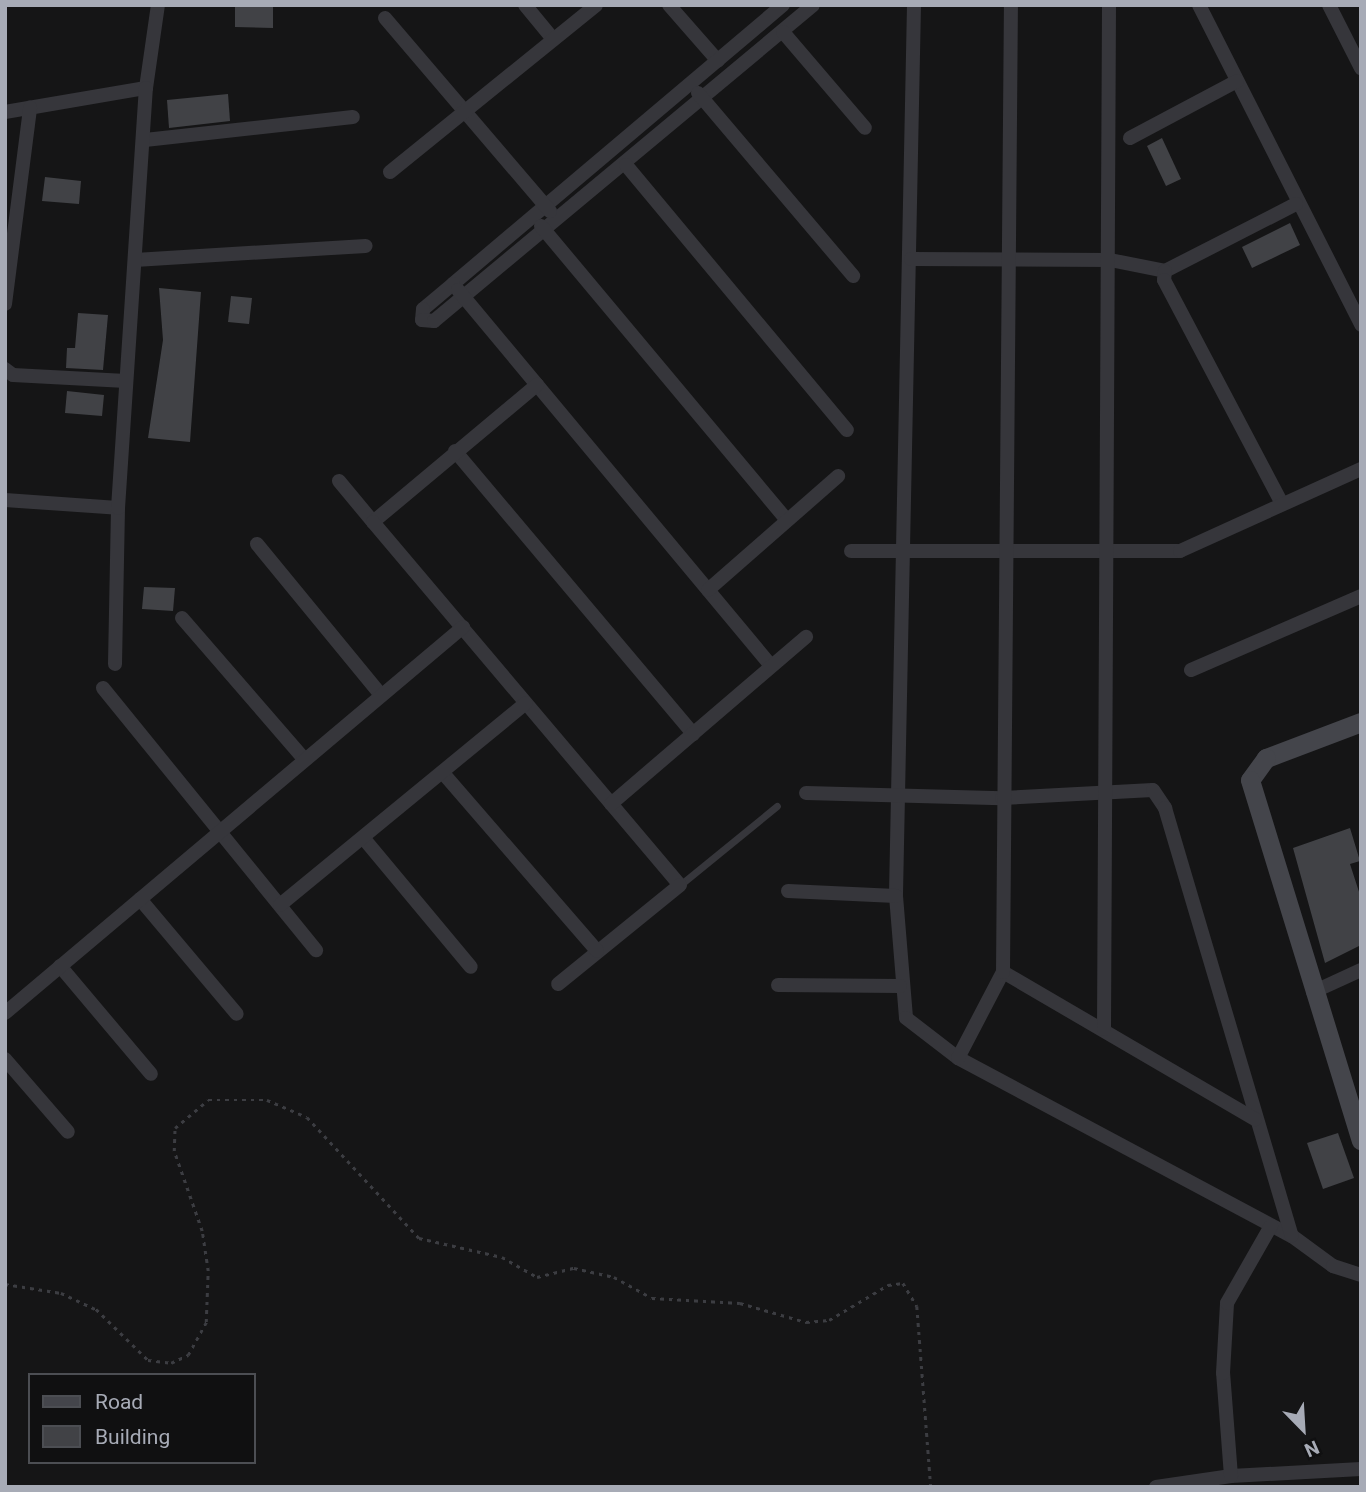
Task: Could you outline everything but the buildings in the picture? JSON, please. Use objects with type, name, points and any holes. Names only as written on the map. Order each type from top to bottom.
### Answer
[{"type":"street","points":[[116,664],[118,508],[126,381],[145,140],[146,88],[158,5]]},
{"type":"street","points":[[525,5],[554,39]]},
{"type":"street","points":[[390,172],[596,5]]},
{"type":"street","points":[[669,5],[718,61]]},
{"type":"street","points":[[783,5],[423,309],[422,320],[431,323],[464,297],[813,5]]},
{"type":"street","points":[[914,5],[907,552],[896,896],[900,986],[911,1028],[958,1058],[1292,1236],[1333,1266],[1361,1275]]},
{"type":"street","points":[[958,1058],[1003,972],[1004,555],[1012,5]]},
{"type":"street","points":[[1104,1029],[1109,552],[1109,5]]},
{"type":"street","points":[[1199,5],[1296,204],[1361,325]]},
{"type":"street","points":[[1329,5],[1361,68]]},
{"type":"street","points":[[385,18],[558,220]]},
{"type":"street","points":[[783,32],[865,128]]},
{"type":"street","points":[[1130,138],[1237,81]]},
{"type":"street","points":[[690,85],[704,98],[852,276]]},
{"type":"street","points":[[5,113],[146,88]]},
{"type":"street","points":[[5,304],[10,237],[30,108]]},
{"type":"street","points":[[145,140],[353,117]]},
{"type":"street","points":[[626,164],[847,430]]},
{"type":"street","points":[[911,259],[1010,256],[1110,260],[1165,271],[1296,204]]},
{"type":"street","points":[[532,218],[786,519]]},
{"type":"street","points":[[135,260],[366,246]]},
{"type":"street","points":[[1165,271],[1282,502]]},
{"type":"street","points":[[453,284],[771,666]]},
{"type":"street","points":[[5,369],[13,375],[126,381]]},
{"type":"street","points":[[373,522],[537,385]]},
{"type":"street","points":[[455,451],[693,734]]},
{"type":"street","points":[[851,551],[1004,555],[1180,551],[1282,502],[1361,469]]},
{"type":"street","points":[[708,590],[838,476]]},
{"type":"street","points":[[339,481],[680,885],[558,984]]},
{"type":"street","points":[[5,500],[118,508]]},
{"type":"street","points":[[257,544],[381,695]]},
{"type":"street","points":[[1191,670],[1361,596]]},
{"type":"street","points":[[182,618],[304,759]]},
{"type":"street","points":[[5,1013],[218,830],[463,626]]},
{"type":"street","points":[[611,804],[806,637]]},
{"type":"street","points":[[103,688],[316,950]]},
{"type":"street","points":[[280,905],[365,840],[526,703]]},
{"type":"street","points":[[1361,722],[1289,746],[1257,765],[1250,780],[1313,992],[1355,1106],[1361,1140]]},
{"type":"street","points":[[443,773],[597,951]]},
{"type":"street","points":[[806,793],[1002,798],[1153,790],[1161,798],[1292,1236]]},
{"type":"street","points":[[365,840],[471,967]]},
{"type":"street","points":[[788,891],[896,896]]},
{"type":"street","points":[[139,899],[237,1014]]},
{"type":"street","points":[[60,966],[151,1074]]},
{"type":"street","points":[[1313,992],[1361,970]]},
{"type":"street","points":[[1003,972],[1255,1119]]},
{"type":"street","points":[[778,985],[900,986]]},
{"type":"street","points":[[5,1059],[68,1132]]},
{"type":"street","points":[[1231,1476],[1223,1373],[1227,1303],[1271,1226]]},
{"type":"street","points":[[1156,1487],[1231,1476],[1331,1480],[1361,1469]]},
{"type":"lane","points":[[680,885],[777,806]]},
{"type":"path","points":[[5,1284],[61,1293],[96,1309],[148,1360],[171,1363],[188,1355],[206,1322],[208,1271],[202,1231],[174,1151],[175,1128],[208,1100],[267,1100],[307,1117],[419,1238],[502,1257],[537,1277],[574,1268],[614,1277],[652,1298],[740,1303],[806,1322],[829,1320],[888,1285],[903,1283],[917,1306],[931,1487]]}]
